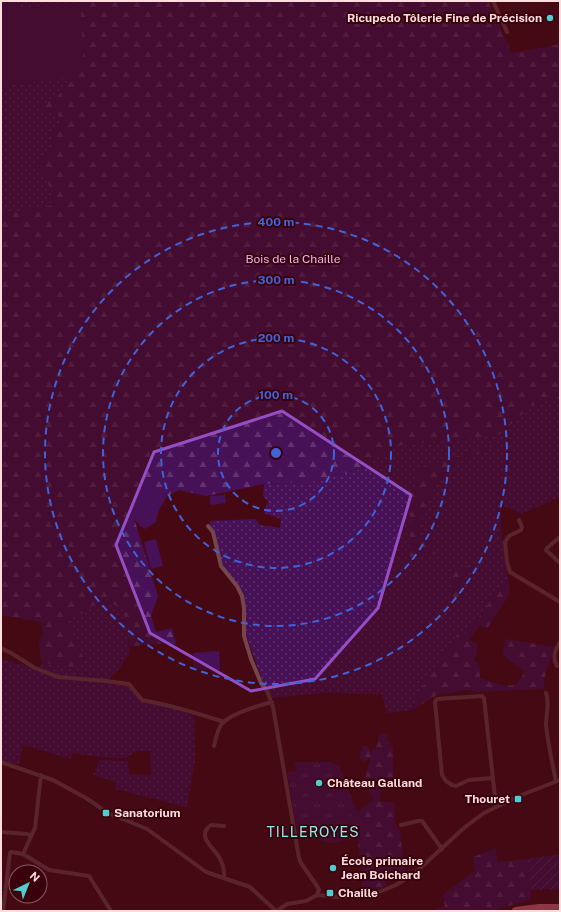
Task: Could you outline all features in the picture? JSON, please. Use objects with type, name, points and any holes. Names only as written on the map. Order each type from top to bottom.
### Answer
[{"type":"highway","points":[[516,911],[539,908],[560,908]]},
{"type":"street","points":[[494,1],[507,32]]},
{"type":"street","points":[[519,520],[522,527],[521,530],[509,536],[505,542],[507,562],[510,572],[560,602]]},
{"type":"street","points":[[208,526],[213,532],[221,566],[237,586],[242,596],[244,608],[244,636],[251,659],[261,683],[272,702],[299,858],[317,886],[319,890],[317,894]]},
{"type":"street","points":[[560,537],[546,550],[560,563]]},
{"type":"street","points":[[557,666],[554,656],[560,642]]},
{"type":"street","points":[[1,648],[34,668],[58,677],[106,680],[129,684],[142,700],[168,704],[179,709],[224,722]]},
{"type":"street","points":[[1,762],[60,783],[108,813],[147,830],[203,870],[250,887],[277,911],[288,904],[306,901],[317,894],[339,897],[357,897],[379,892],[407,879],[484,812],[558,781],[549,748],[546,722],[548,699],[546,693]]},
{"type":"street","points":[[492,778],[469,780],[456,786],[444,779],[442,775],[435,702],[437,699],[474,696],[484,697],[496,806]]},
{"type":"street","points":[[214,746],[220,726],[224,722],[251,708],[272,702]]},
{"type":"street","points":[[23,854],[35,828],[41,776]]},
{"type":"street","points":[[401,825],[422,821],[442,849]]},
{"type":"street","points":[[224,826],[211,825],[205,834],[206,839],[223,865],[225,870],[224,878]]},
{"type":"street","points":[[1,832],[27,834],[32,836]]},
{"type":"street","points":[[3,911],[11,852],[23,854],[49,870],[89,876],[111,911]]},
{"type":"highlighted area","points":[[282,411],[411,495],[378,608],[315,679],[251,691],[150,633],[116,545],[154,452]]},
{"type":"green space","points":[[1,1],[10,1],[21,7],[80,4],[83,59],[72,76],[1,87]]},
{"type":"green space","points":[[10,1],[80,1],[80,4],[21,7]]},
{"type":"green space","name":"Bois de la Chaille","points":[[80,1],[488,1],[512,53],[560,44],[560,395],[531,406],[499,435],[394,446],[361,469],[311,482],[264,484],[206,496],[179,490],[167,496],[144,478],[134,518],[158,596],[151,616],[156,632],[172,628],[176,644],[151,644],[130,647],[123,609],[108,602],[92,606],[83,613],[66,621],[85,661],[76,667],[60,666],[41,662],[39,642],[43,635],[41,622],[1,615],[1,214],[54,205],[50,187],[36,168],[52,149],[53,130],[61,124],[57,111],[39,112],[38,106],[57,97],[83,59]]},
{"type":"green space","points":[[72,76],[57,97],[40,112],[57,111],[61,124],[53,130],[52,149],[37,168],[50,187],[54,205],[1,214],[1,87]]},
{"type":"green space","points":[[560,395],[560,497],[521,514],[501,504],[502,540],[508,577],[465,636],[459,632],[415,698],[417,707],[412,710],[387,713],[382,694],[322,693],[272,698],[263,682],[246,635],[245,602],[220,560],[209,526],[211,521],[255,519],[260,525],[280,528],[281,519],[264,513],[268,502],[263,496],[264,484],[311,482],[361,469],[394,446],[499,435],[531,406]]},
{"type":"green space","points":[[498,444],[497,446],[449,465],[425,505],[418,536],[430,536],[436,553],[410,557],[410,509],[418,468]]},
{"type":"green space","points":[[144,478],[167,496],[159,510],[156,522],[145,529],[139,525],[134,518],[135,495]]},
{"type":"green space","points":[[225,495],[226,503],[210,504],[210,496]]},
{"type":"green space","points":[[156,539],[163,566],[151,569],[144,542]]},
{"type":"green space","points":[[476,563],[466,575],[463,598],[453,599],[451,572]]},
{"type":"green space","points":[[508,577],[509,595],[487,629],[480,625],[469,640],[477,644],[477,652],[474,659],[480,667],[480,678],[501,685],[516,685],[525,672],[503,655],[505,639],[555,647],[546,672],[543,689],[477,692],[466,690],[437,695],[417,707],[415,698],[459,632],[465,636]]},
{"type":"green space","points":[[108,602],[123,609],[130,653],[119,669],[106,682],[129,685],[140,701],[167,706],[194,716],[195,760],[187,807],[115,789],[116,782],[93,775],[100,760],[128,761],[129,774],[151,775],[150,751],[136,751],[128,757],[123,758],[98,757],[73,753],[71,759],[23,745],[19,765],[1,760],[1,659],[21,664],[39,672],[41,662],[60,666],[85,660],[66,621],[83,613],[92,606]]},
{"type":"green space","points":[[219,651],[220,670],[193,669],[193,653]]},
{"type":"green space","points":[[388,733],[387,739],[393,748],[393,778],[383,778],[379,799],[382,802],[394,802],[395,825],[400,831],[405,876],[399,880],[396,876],[385,881],[387,886],[359,895],[363,879],[358,837],[364,825],[359,811],[373,800],[372,795],[368,791],[369,786],[365,778],[371,757],[363,762],[359,757],[363,746],[368,746],[370,752],[376,747],[380,734]]},
{"type":"green space","points":[[295,762],[331,762],[339,766],[357,812],[359,811],[364,825],[358,837],[331,843],[298,835],[287,772],[297,771]]},
{"type":"green space","points":[[475,798],[492,798],[493,801],[482,808]]},
{"type":"green space","points":[[359,811],[364,825],[356,829],[351,814]]},
{"type":"green space","points":[[496,848],[497,862],[527,859],[531,890],[530,900],[491,911],[431,911],[445,906],[442,895],[475,871],[473,857]]},
{"type":"green space","points":[[560,854],[560,889],[531,890],[527,859]]},
{"type":"place","name":"Ricupedo Tôlerie Fine de Précision","points":[[550,18]]},
{"type":"place","name":"Château Galland","points":[[319,783]]},
{"type":"place","name":"Thouret","points":[[518,799]]},
{"type":"place","name":"Sanatorium","points":[[106,813]]},
{"type":"place","name":"École primaire Jean Boichard","points":[[333,868]]},
{"type":"place","name":"Chaille","points":[[330,893]]},
{"type":"district","name":"TILLEROYES","points":[[313,832]]}]
